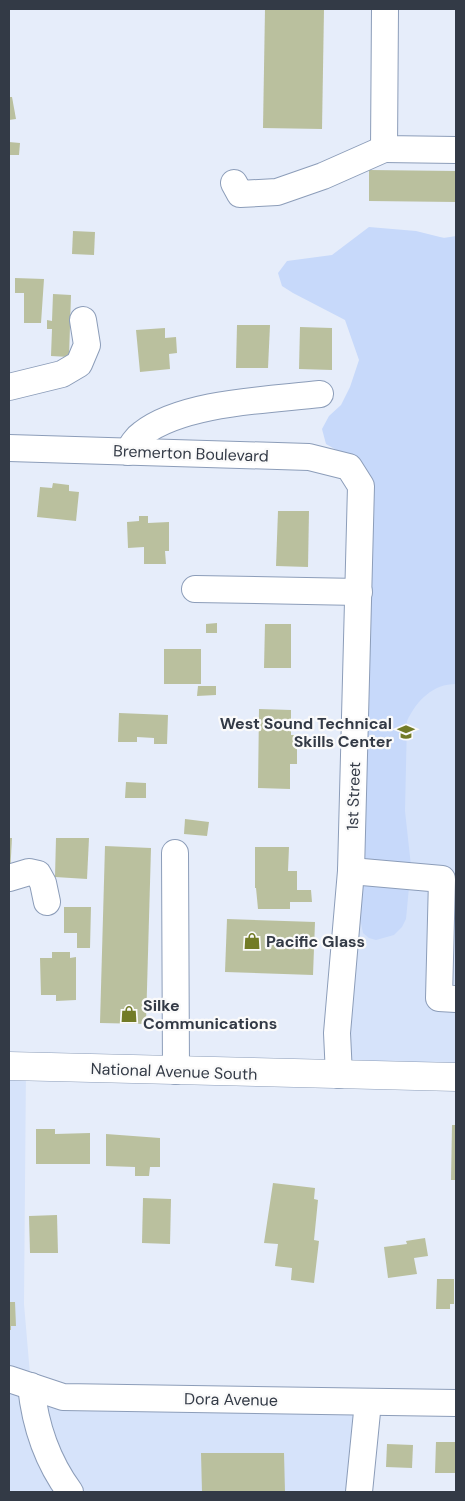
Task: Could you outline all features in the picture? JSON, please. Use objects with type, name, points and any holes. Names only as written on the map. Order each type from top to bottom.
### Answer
[{"type":"main road","name":"National Avenue South","points":[[9,1066],[456,1077]]},
{"type":"street","points":[[384,149],[385,9]]},
{"type":"street","points":[[234,182],[240,194],[277,192],[323,176],[384,149],[456,150]]},
{"type":"street","points":[[9,386],[62,374],[79,364],[87,345],[83,320]]},
{"type":"street","points":[[128,452],[141,434],[184,413],[209,407],[320,394]]},
{"type":"street","name":"Bremerton Boulevard","points":[[9,448],[309,457],[350,467],[361,486]]},
{"type":"street","name":"1st Street","points":[[339,1075],[337,1034],[351,871],[361,486]]},
{"type":"street","points":[[195,589],[359,592]]},
{"type":"street","points":[[175,853],[176,1071]]},
{"type":"street","points":[[351,871],[442,879],[448,932],[439,998],[456,999]]},
{"type":"street","points":[[9,878],[29,872],[38,874],[43,883],[47,902]]},
{"type":"street","points":[[20,1382],[33,1405],[44,1445],[54,1468],[70,1492]]},
{"type":"street","name":"Dora Avenue","points":[[20,1382],[63,1397],[456,1403]]},
{"type":"street","points":[[359,1492],[368,1402]]},
{"type":"shaded area","name":"West Sound Technical Skills Center","points":[[369,227],[416,231],[444,238],[456,236],[456,684],[433,690],[421,700],[407,721],[405,811],[411,866],[406,919],[402,927],[394,935],[376,940],[369,938],[363,933],[360,918],[352,459],[326,444],[322,429],[329,416],[341,405],[350,387],[359,360],[345,320],[282,286],[278,273],[287,261],[332,255]]},
{"type":"shaded area","name":"West Sound Technical Skills Center","points":[[375,236],[456,238],[456,1077],[339,1075]]},
{"type":"shaded area","points":[[9,1066],[26,1067],[24,1304],[31,1386],[368,1402],[359,1492],[9,1492]]},
{"type":"building","points":[[265,9],[324,9],[322,129],[263,128]]},
{"type":"building","points":[[9,97],[12,97],[16,119],[9,120]]},
{"type":"building","points":[[9,142],[20,143],[19,155],[9,155]]},
{"type":"building","points":[[369,170],[456,171],[456,202],[369,201]]},
{"type":"building","points":[[73,231],[95,232],[94,255],[72,254]]},
{"type":"building","points":[[15,278],[44,279],[41,323],[24,323],[24,293],[15,293]]},
{"type":"building","points":[[53,294],[71,295],[69,357],[51,356],[52,329],[47,329],[47,320],[52,321]]},
{"type":"building","points":[[237,325],[270,325],[268,368],[236,368]]},
{"type":"building","points":[[300,327],[332,328],[332,370],[299,369]]},
{"type":"building","points":[[165,328],[165,338],[176,337],[177,353],[169,354],[170,369],[140,372],[136,330]]},
{"type":"building","points":[[53,483],[69,485],[69,491],[79,492],[76,521],[37,517],[40,487],[52,488]]},
{"type":"building","points":[[278,511],[309,511],[308,567],[276,566]]},
{"type":"building","points":[[139,516],[148,516],[148,523],[169,522],[169,551],[165,551],[166,564],[144,564],[144,547],[128,548],[127,522],[139,521]]},
{"type":"building","points":[[217,623],[217,633],[206,633],[206,624]]},
{"type":"building","points":[[265,624],[291,624],[291,668],[264,668]]},
{"type":"building","points":[[164,649],[201,649],[201,684],[164,684]]},
{"type":"building","points":[[198,686],[216,686],[216,695],[197,696]]},
{"type":"building","points":[[259,709],[291,710],[291,735],[297,735],[297,764],[290,764],[290,789],[258,788]]},
{"type":"building","points":[[119,713],[168,715],[167,744],[154,744],[154,738],[137,737],[137,742],[118,742]]},
{"type":"building","points":[[126,782],[146,783],[146,798],[125,798]]},
{"type":"building","points":[[185,819],[209,822],[207,836],[184,834]]},
{"type":"building","points":[[9,838],[12,838],[10,874],[9,874]]},
{"type":"building","points":[[56,838],[89,838],[87,879],[55,877]]},
{"type":"building","points":[[105,846],[151,848],[146,1024],[100,1023]]},
{"type":"building","points":[[255,847],[289,847],[288,871],[297,871],[297,890],[311,890],[312,902],[290,902],[290,909],[258,909],[255,888]]},
{"type":"building","points":[[64,907],[91,907],[90,948],[77,948],[77,933],[64,933]]},
{"type":"building","points":[[227,919],[315,922],[313,975],[225,972]]},
{"type":"building","points":[[52,952],[70,952],[70,958],[76,957],[76,1000],[56,1001],[56,995],[41,995],[40,958],[52,958]]},
{"type":"building","points":[[452,1125],[456,1125],[456,1180],[451,1180]]},
{"type":"building","points":[[36,1129],[55,1129],[55,1134],[90,1133],[90,1164],[36,1164]]},
{"type":"building","points":[[106,1134],[160,1138],[160,1167],[150,1167],[149,1176],[135,1176],[135,1167],[106,1166]]},
{"type":"building","points":[[273,1183],[315,1188],[314,1199],[318,1200],[314,1240],[319,1241],[314,1283],[291,1280],[292,1268],[275,1266],[278,1244],[264,1243]]},
{"type":"building","points":[[143,1198],[171,1199],[170,1244],[142,1243]]},
{"type":"building","points":[[57,1215],[58,1253],[30,1253],[29,1216]]},
{"type":"building","points":[[425,1238],[428,1256],[414,1258],[417,1274],[388,1278],[384,1247],[407,1244],[406,1241]]},
{"type":"building","points":[[437,1279],[454,1279],[454,1304],[450,1304],[450,1309],[436,1309]]},
{"type":"building","points":[[9,1302],[15,1302],[16,1326],[11,1326],[11,1330],[9,1330]]},
{"type":"building","points":[[436,1442],[456,1442],[456,1473],[435,1473]]},
{"type":"building","points":[[387,1444],[413,1445],[412,1468],[386,1467]]},
{"type":"building","points":[[201,1453],[284,1453],[285,1492],[202,1492]]},
{"type":"place","name":"West Sound Technical Skills Center","points":[[406,732]]},
{"type":"place","name":"Pacific Glass","points":[[252,941]]},
{"type":"place","name":"Silke Communications","points":[[129,1014]]}]
